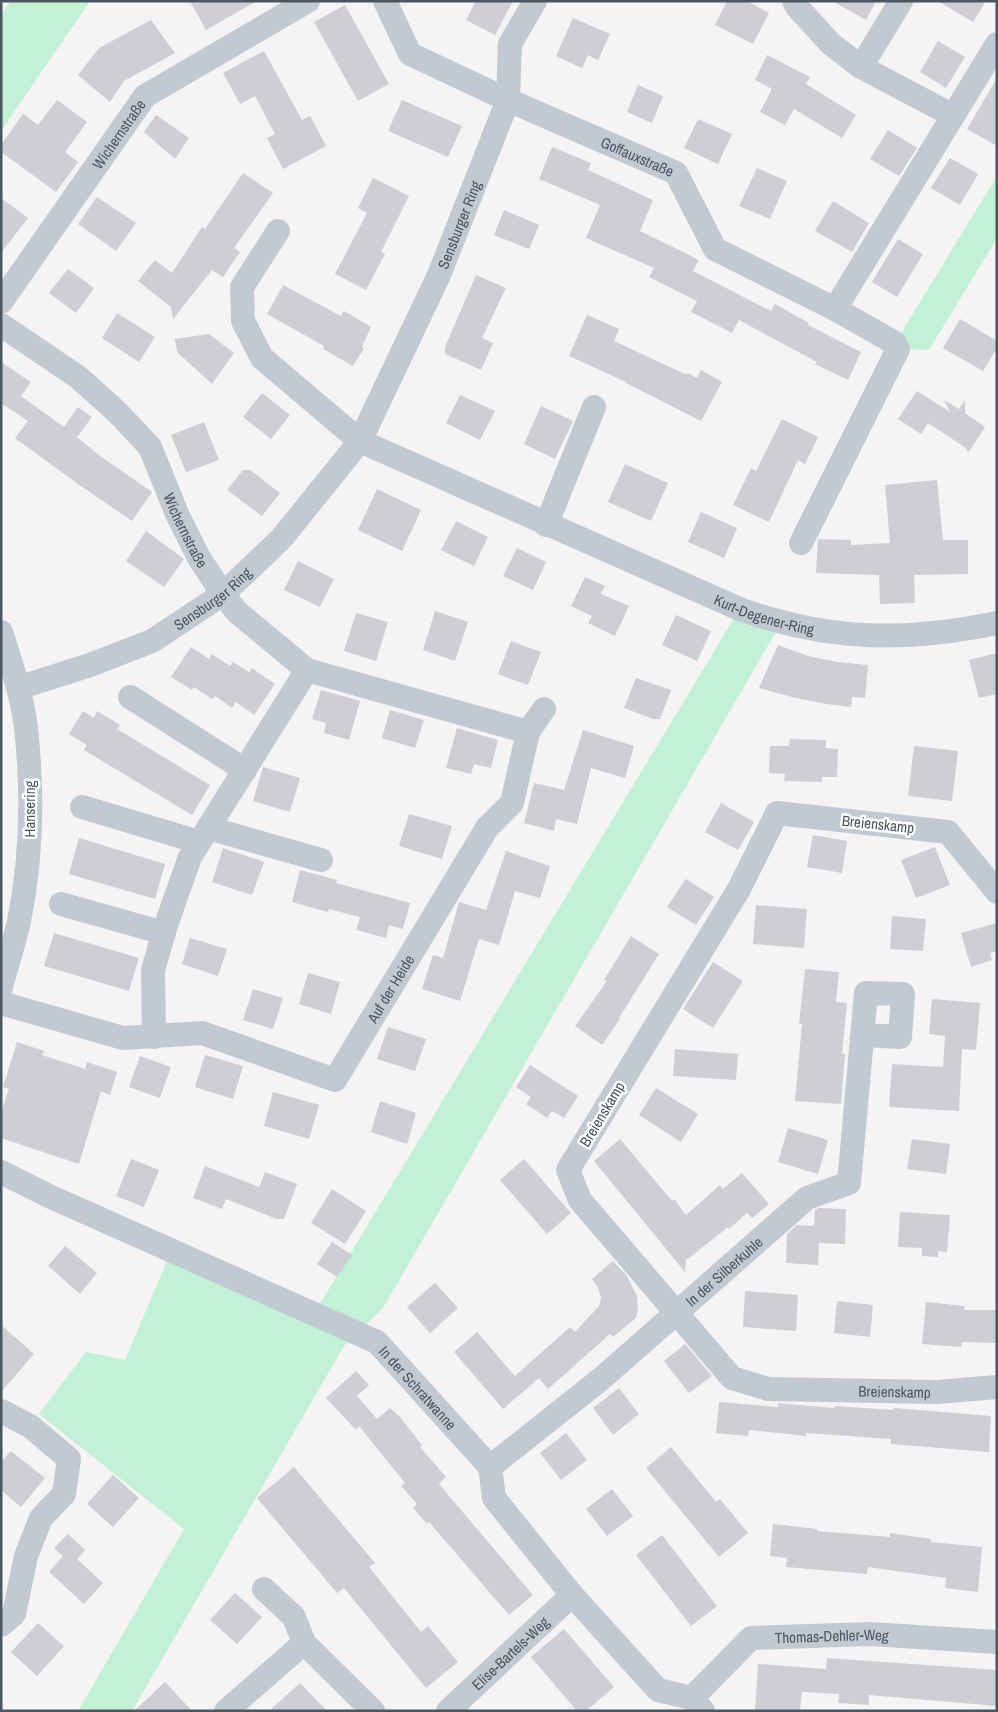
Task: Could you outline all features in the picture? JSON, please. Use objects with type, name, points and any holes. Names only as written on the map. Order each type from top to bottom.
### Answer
[{"type":"street","name":"Wichernstraße","points":[[1,302],[146,96],[308,1]]},
{"type":"street","points":[[384,1],[410,54],[508,100]]},
{"type":"street","name":"Sensburger Ring","points":[[18,688],[90,665],[152,641],[223,594],[281,539],[360,441],[439,274],[508,100],[510,44],[535,1]]},
{"type":"street","points":[[794,1],[798,8],[831,44],[861,67],[952,116]]},
{"type":"street","points":[[861,67],[901,1]]},
{"type":"street","points":[[835,309],[997,44]]},
{"type":"street","name":"Goffauxstraße","points":[[508,100],[676,173],[715,249],[835,309],[895,342],[898,349],[801,543]]},
{"type":"street","points":[[278,231],[242,287],[243,321],[262,358],[360,441]]},
{"type":"street","name":"Wichernstraße","points":[[1,325],[78,377],[117,412],[150,447],[177,514],[199,558],[223,594]]},
{"type":"street","points":[[546,525],[594,407]]},
{"type":"street","name":"Kurt-Degener-Ring","points":[[360,441],[546,525],[759,616],[818,630],[864,636],[911,636],[957,631],[997,623]]},
{"type":"street","points":[[223,594],[237,612],[306,670],[528,732]]},
{"type":"street","name":"Hansering","points":[[1,632],[18,688],[26,726],[30,792],[29,854],[19,921],[1,987]]},
{"type":"street","points":[[154,1037],[153,970],[190,857],[306,670]]},
{"type":"street","points":[[130,697],[245,770]]},
{"type":"street","name":"Auf der Heide","points":[[1,1003],[122,1038],[202,1033],[335,1080],[487,828],[512,803],[528,732],[544,709]]},
{"type":"street","points":[[82,807],[321,860]]},
{"type":"street","name":"Breienskamp","points":[[997,892],[948,832],[777,813],[739,889],[568,1170],[580,1200],[732,1378],[768,1389],[937,1392],[997,1387]]},
{"type":"street","points":[[61,904],[164,933]]},
{"type":"street","name":"In der Silberkuhle","points":[[490,1467],[601,1379],[807,1198],[849,1183],[864,1035]]},
{"type":"street","name":"In der Schratwanne","points":[[1,1172],[50,1197],[378,1342],[490,1467]]},
{"type":"street","points":[[1,1411],[30,1426],[69,1459],[64,1494],[40,1518],[26,1556],[14,1614],[1,1625]]},
{"type":"street","points":[[490,1467],[494,1498],[572,1595],[658,1690],[697,1704]]},
{"type":"street","points":[[264,1589],[294,1617],[304,1643],[373,1711]]},
{"type":"street","name":"Elise-Bartels-Weg","points":[[448,1711],[572,1595]]},
{"type":"street","name":"Thomas-Dehler-Weg","points":[[697,1704],[751,1638],[870,1634],[997,1642]]},
{"type":"street","points":[[226,1711],[304,1643]]},
{"type":"green space","points":[[11,1],[90,1],[1,131],[1,14]]},
{"type":"green space","points":[[997,176],[997,238],[929,350],[898,349],[895,343]]},
{"type":"green space","points":[[736,615],[777,630],[383,1308],[344,1346],[132,1711],[78,1711],[184,1529],[39,1414],[86,1352],[125,1360],[167,1261],[309,1322]]},
{"type":"building","points":[[190,1],[257,1],[206,30]]},
{"type":"building","points":[[476,1],[513,1],[495,35],[466,20]]},
{"type":"building","points":[[727,1],[747,1],[769,13],[753,44],[715,25]]},
{"type":"building","points":[[832,1],[876,1],[866,20]]},
{"type":"building","points":[[938,1],[986,1],[973,22]]},
{"type":"building","points":[[345,5],[389,84],[358,101],[314,22]]},
{"type":"building","points":[[573,18],[610,34],[598,60],[588,55],[582,68],[556,56]]},
{"type":"building","points":[[151,20],[175,53],[124,81],[110,102],[78,75],[99,48]]},
{"type":"building","points":[[938,41],[965,57],[946,88],[920,72]]},
{"type":"building","points":[[264,51],[302,120],[310,116],[326,146],[283,169],[267,138],[275,134],[255,96],[240,104],[223,73]]},
{"type":"building","points":[[767,55],[810,77],[806,84],[856,115],[842,138],[794,109],[785,125],[760,112],[772,89],[755,80]]},
{"type":"building","points":[[997,78],[997,146],[967,129]]},
{"type":"building","points":[[638,85],[663,96],[652,123],[627,112]]},
{"type":"building","points":[[57,100],[87,122],[65,152],[78,162],[56,192],[1,152],[1,145],[23,114],[38,125]]},
{"type":"building","points":[[402,100],[462,126],[448,157],[388,131]]},
{"type":"building","points":[[156,115],[189,138],[175,159],[144,132]]},
{"type":"building","points":[[698,119],[732,134],[718,164],[684,148]]},
{"type":"building","points":[[888,130],[917,148],[899,176],[870,159]]},
{"type":"building","points":[[552,147],[591,163],[588,170],[653,200],[640,231],[699,260],[693,271],[771,311],[775,304],[809,323],[808,325],[861,352],[848,380],[815,364],[817,362],[739,320],[732,333],[691,312],[697,301],[649,277],[654,268],[586,238],[600,205],[539,179]]},
{"type":"building","points":[[950,158],[978,174],[960,205],[931,188]]},
{"type":"building","points":[[757,168],[787,181],[770,219],[739,206]]},
{"type":"building","points":[[243,173],[273,193],[234,248],[240,252],[223,277],[212,270],[173,319],[171,307],[138,281],[155,260],[172,273],[202,227],[205,229]]},
{"type":"building","points":[[373,178],[409,196],[381,252],[385,254],[366,290],[335,274],[367,213],[358,208]]},
{"type":"building","points":[[97,197],[136,223],[116,251],[78,224]]},
{"type":"building","points":[[1,198],[28,218],[1,253]]},
{"type":"building","points":[[833,201],[869,223],[852,252],[815,231]]},
{"type":"building","points":[[504,210],[539,225],[529,249],[494,235]]},
{"type":"building","points":[[898,239],[923,254],[897,297],[872,282]]},
{"type":"building","points":[[68,269],[94,288],[76,313],[49,293]]},
{"type":"building","points":[[476,275],[506,288],[482,338],[493,343],[481,370],[445,354],[445,347]]},
{"type":"building","points":[[283,285],[341,316],[344,311],[371,327],[362,347],[364,348],[353,366],[323,349],[324,346],[267,314]]},
{"type":"building","points":[[117,313],[155,337],[139,362],[102,338]]},
{"type":"building","points":[[587,315],[619,329],[614,341],[687,375],[688,373],[697,378],[701,370],[722,382],[701,421],[626,382],[569,356]]},
{"type":"building","points":[[960,319],[997,341],[997,348],[983,371],[943,348]]},
{"type":"building","points":[[209,334],[234,353],[212,384],[177,352],[175,339]]},
{"type":"building","points":[[1,362],[31,382],[21,396],[64,427],[78,407],[92,417],[77,437],[100,456],[152,492],[132,521],[15,438],[28,421],[1,403]]},
{"type":"building","points":[[917,391],[950,412],[944,400],[959,409],[965,400],[965,413],[985,427],[968,453],[966,448],[928,423],[921,434],[898,419]]},
{"type":"building","points":[[262,393],[290,415],[271,439],[243,417]]},
{"type":"building","points":[[460,395],[495,411],[480,440],[446,423]]},
{"type":"building","points":[[541,406],[573,421],[555,459],[524,444]]},
{"type":"building","points":[[782,419],[818,437],[805,464],[798,460],[769,522],[733,505],[751,468],[756,471]]},
{"type":"building","points":[[204,422],[219,460],[186,472],[171,435]]},
{"type":"building","points":[[625,464],[668,483],[651,521],[608,502]]},
{"type":"building","points":[[243,470],[250,470],[280,493],[262,516],[227,490]]},
{"type":"building","points":[[937,480],[943,540],[968,540],[968,574],[914,575],[915,603],[880,604],[879,575],[816,573],[818,539],[851,540],[851,545],[890,543],[885,485]]},
{"type":"building","points":[[377,489],[421,510],[402,551],[358,530]]},
{"type":"building","points":[[701,512],[737,528],[724,558],[688,542]]},
{"type":"building","points":[[456,521],[488,537],[474,566],[441,550]]},
{"type":"building","points":[[146,531],[184,559],[164,587],[126,561]]},
{"type":"building","points":[[517,548],[546,562],[533,590],[503,576]]},
{"type":"building","points":[[298,561],[334,579],[320,607],[284,590]]},
{"type":"building","points":[[585,577],[605,586],[601,594],[629,606],[615,636],[588,623],[592,616],[571,606]]},
{"type":"building","points":[[435,611],[468,622],[455,661],[423,650]]},
{"type":"building","points":[[356,613],[388,622],[376,661],[344,651]]},
{"type":"building","points":[[676,615],[711,631],[697,661],[662,645]]},
{"type":"building","points":[[511,641],[541,652],[528,685],[498,674]]},
{"type":"building","points":[[778,645],[808,656],[837,662],[868,665],[865,698],[852,697],[851,707],[792,697],[759,688]]},
{"type":"building","points":[[191,647],[209,659],[212,654],[230,666],[233,662],[249,672],[252,668],[275,684],[254,715],[236,702],[232,708],[215,696],[212,699],[194,687],[192,690],[171,677]]},
{"type":"building","points":[[997,653],[997,694],[979,698],[969,660]]},
{"type":"building","points":[[636,678],[671,690],[660,719],[653,719],[624,708]]},
{"type":"building","points":[[321,690],[360,701],[349,740],[324,733],[326,723],[312,719]]},
{"type":"building","points":[[390,710],[424,720],[415,748],[382,738]]},
{"type":"building","points":[[83,711],[94,718],[97,711],[120,725],[117,729],[210,785],[192,815],[84,750],[87,745],[69,734]]},
{"type":"building","points":[[457,728],[498,740],[491,768],[474,764],[471,774],[446,768]]},
{"type":"building","points":[[583,730],[634,746],[625,778],[591,768],[577,824],[556,819],[554,831],[524,823],[534,783],[564,790]]},
{"type":"building","points":[[790,739],[826,740],[826,748],[838,749],[837,777],[822,777],[822,782],[784,781],[785,774],[769,773],[770,746],[789,746]]},
{"type":"building","points":[[914,746],[958,751],[952,801],[908,796]]},
{"type":"building","points":[[263,767],[300,778],[290,812],[253,801]]},
{"type":"building","points":[[721,803],[754,822],[738,850],[705,832]]},
{"type":"building","points":[[409,814],[452,826],[442,859],[399,846]]},
{"type":"building","points":[[813,835],[847,841],[842,873],[807,867]]},
{"type":"building","points":[[79,838],[165,864],[155,899],[69,874]]},
{"type":"building","points":[[935,847],[950,885],[916,898],[901,860]]},
{"type":"building","points":[[223,848],[264,862],[252,895],[212,882]]},
{"type":"building","points":[[506,851],[550,866],[540,898],[515,891],[499,945],[479,939],[460,1001],[422,989],[433,955],[443,958],[459,902],[486,910]]},
{"type":"building","points":[[300,870],[337,880],[336,883],[410,903],[403,929],[389,925],[386,938],[356,930],[360,917],[329,909],[328,912],[292,902]]},
{"type":"building","points":[[686,879],[714,897],[696,925],[667,907]]},
{"type":"building","points":[[756,905],[807,909],[804,948],[753,944]]},
{"type":"building","points":[[892,916],[926,919],[923,951],[890,949]]},
{"type":"building","points":[[997,923],[997,951],[990,953],[992,960],[971,967],[961,933]]},
{"type":"building","points":[[54,933],[139,958],[129,991],[44,966]]},
{"type":"building","points":[[631,936],[659,954],[602,1045],[575,1026],[607,981],[604,980]]},
{"type":"building","points":[[190,938],[227,949],[218,976],[182,964]]},
{"type":"building","points":[[713,962],[743,981],[713,1028],[683,1009]]},
{"type":"building","points":[[805,969],[839,972],[836,1002],[847,1003],[842,1054],[845,1054],[841,1104],[795,1101],[802,1024],[799,1024]]},
{"type":"building","points":[[308,973],[340,982],[331,1014],[299,1004]]},
{"type":"building","points":[[253,989],[283,998],[273,1029],[243,1020]]},
{"type":"building","points":[[932,999],[980,1003],[976,1050],[962,1049],[959,1111],[889,1107],[892,1064],[943,1067],[945,1036],[929,1034]]},
{"type":"building","points":[[388,1027],[426,1039],[415,1071],[377,1059]]},
{"type":"building","points":[[17,1042],[44,1051],[42,1055],[85,1069],[87,1062],[117,1072],[110,1095],[101,1091],[79,1164],[1,1138],[1,1113],[9,1089],[3,1087]]},
{"type":"building","points":[[675,1049],[738,1054],[736,1080],[673,1076]]},
{"type":"building","points":[[205,1055],[243,1066],[233,1099],[195,1087]]},
{"type":"building","points":[[140,1056],[171,1067],[160,1098],[129,1087]]},
{"type":"building","points":[[530,1065],[578,1096],[564,1118],[552,1111],[547,1118],[526,1104],[531,1097],[516,1087]]},
{"type":"building","points":[[656,1088],[698,1114],[681,1142],[639,1115]]},
{"type":"building","points":[[273,1092],[319,1105],[309,1139],[264,1126]]},
{"type":"building","points":[[380,1101],[416,1113],[407,1144],[371,1132]]},
{"type":"building","points":[[788,1128],[828,1140],[818,1174],[778,1162]]},
{"type":"building","points":[[620,1139],[686,1215],[720,1185],[723,1189],[742,1173],[769,1204],[752,1218],[747,1213],[729,1229],[728,1227],[686,1259],[685,1272],[594,1161]]},
{"type":"building","points":[[912,1139],[950,1144],[946,1174],[907,1169]]},
{"type":"building","points":[[131,1159],[159,1170],[144,1207],[116,1196]]},
{"type":"building","points":[[524,1159],[571,1213],[547,1234],[500,1180]]},
{"type":"building","points":[[205,1166],[259,1187],[265,1172],[297,1184],[284,1219],[277,1219],[226,1199],[222,1209],[193,1198]]},
{"type":"building","points":[[332,1189],[366,1211],[345,1244],[311,1223]]},
{"type":"building","points":[[819,1208],[846,1209],[845,1244],[819,1243],[818,1265],[786,1263],[787,1234],[797,1225],[814,1226],[815,1210]]},
{"type":"building","points":[[900,1212],[950,1215],[947,1252],[938,1251],[938,1257],[922,1256],[922,1248],[898,1247]]},
{"type":"building","points":[[332,1242],[352,1255],[337,1277],[317,1264]]},
{"type":"building","points":[[65,1246],[97,1273],[80,1294],[48,1266]]},
{"type":"building","points":[[613,1261],[627,1276],[637,1296],[638,1308],[636,1318],[613,1337],[610,1334],[548,1389],[539,1378],[503,1409],[454,1352],[477,1332],[515,1376],[570,1327],[575,1332],[599,1306],[601,1298],[598,1288],[592,1279]]},
{"type":"building","points":[[435,1283],[458,1308],[430,1333],[407,1307]]},
{"type":"building","points":[[745,1291],[798,1295],[796,1331],[743,1327]]},
{"type":"building","points":[[837,1301],[873,1305],[870,1337],[834,1333]]},
{"type":"building","points":[[926,1302],[965,1306],[964,1310],[997,1310],[997,1343],[962,1342],[961,1347],[922,1344]]},
{"type":"building","points":[[1,1325],[34,1354],[1,1392]]},
{"type":"building","points":[[685,1344],[712,1376],[689,1393],[664,1361]]},
{"type":"building","points":[[356,1371],[369,1385],[357,1396],[377,1419],[390,1408],[400,1417],[422,1445],[420,1447],[446,1477],[439,1484],[533,1595],[509,1615],[429,1522],[427,1524],[413,1508],[417,1504],[401,1486],[405,1483],[359,1426],[356,1430],[326,1398]]},
{"type":"building","points":[[619,1388],[639,1414],[613,1435],[593,1408]]},
{"type":"building","points":[[719,1402],[778,1407],[778,1403],[834,1408],[834,1406],[894,1410],[894,1408],[991,1416],[989,1452],[891,1444],[891,1439],[806,1433],[806,1436],[749,1430],[748,1436],[716,1433]]},
{"type":"building","points":[[566,1433],[587,1460],[561,1480],[540,1453]]},
{"type":"building","points":[[671,1447],[716,1502],[720,1499],[748,1533],[719,1557],[646,1468]]},
{"type":"building","points":[[11,1451],[45,1478],[21,1507],[1,1490],[1,1462]]},
{"type":"building","points":[[294,1467],[375,1563],[369,1567],[421,1632],[428,1626],[458,1662],[426,1688],[344,1588],[337,1593],[257,1498]]},
{"type":"building","points":[[113,1475],[139,1498],[113,1527],[87,1504]]},
{"type":"building","points":[[612,1489],[633,1516],[607,1536],[586,1509]]},
{"type":"building","points":[[773,1524],[817,1529],[817,1531],[890,1537],[890,1533],[931,1539],[931,1542],[982,1547],[978,1592],[945,1588],[946,1578],[868,1567],[867,1574],[786,1567],[787,1558],[770,1556]]},
{"type":"building","points":[[68,1534],[85,1550],[77,1559],[103,1583],[84,1604],[49,1572],[63,1556],[54,1548]]},
{"type":"building","points":[[662,1535],[717,1606],[691,1626],[636,1555]]},
{"type":"building","points":[[235,1593],[262,1617],[237,1644],[210,1620]]},
{"type":"building","points":[[38,1623],[64,1646],[37,1676],[11,1652]]},
{"type":"building","points":[[564,1629],[614,1687],[586,1711],[577,1711],[531,1657]]},
{"type":"building","points":[[827,1658],[997,1670],[997,1706],[869,1695],[869,1705],[838,1703],[839,1694],[802,1692],[800,1711],[755,1711],[758,1664],[826,1669]]},
{"type":"building","points":[[165,1682],[192,1711],[134,1711]]},
{"type":"building","points":[[300,1683],[327,1711],[269,1711]]}]
